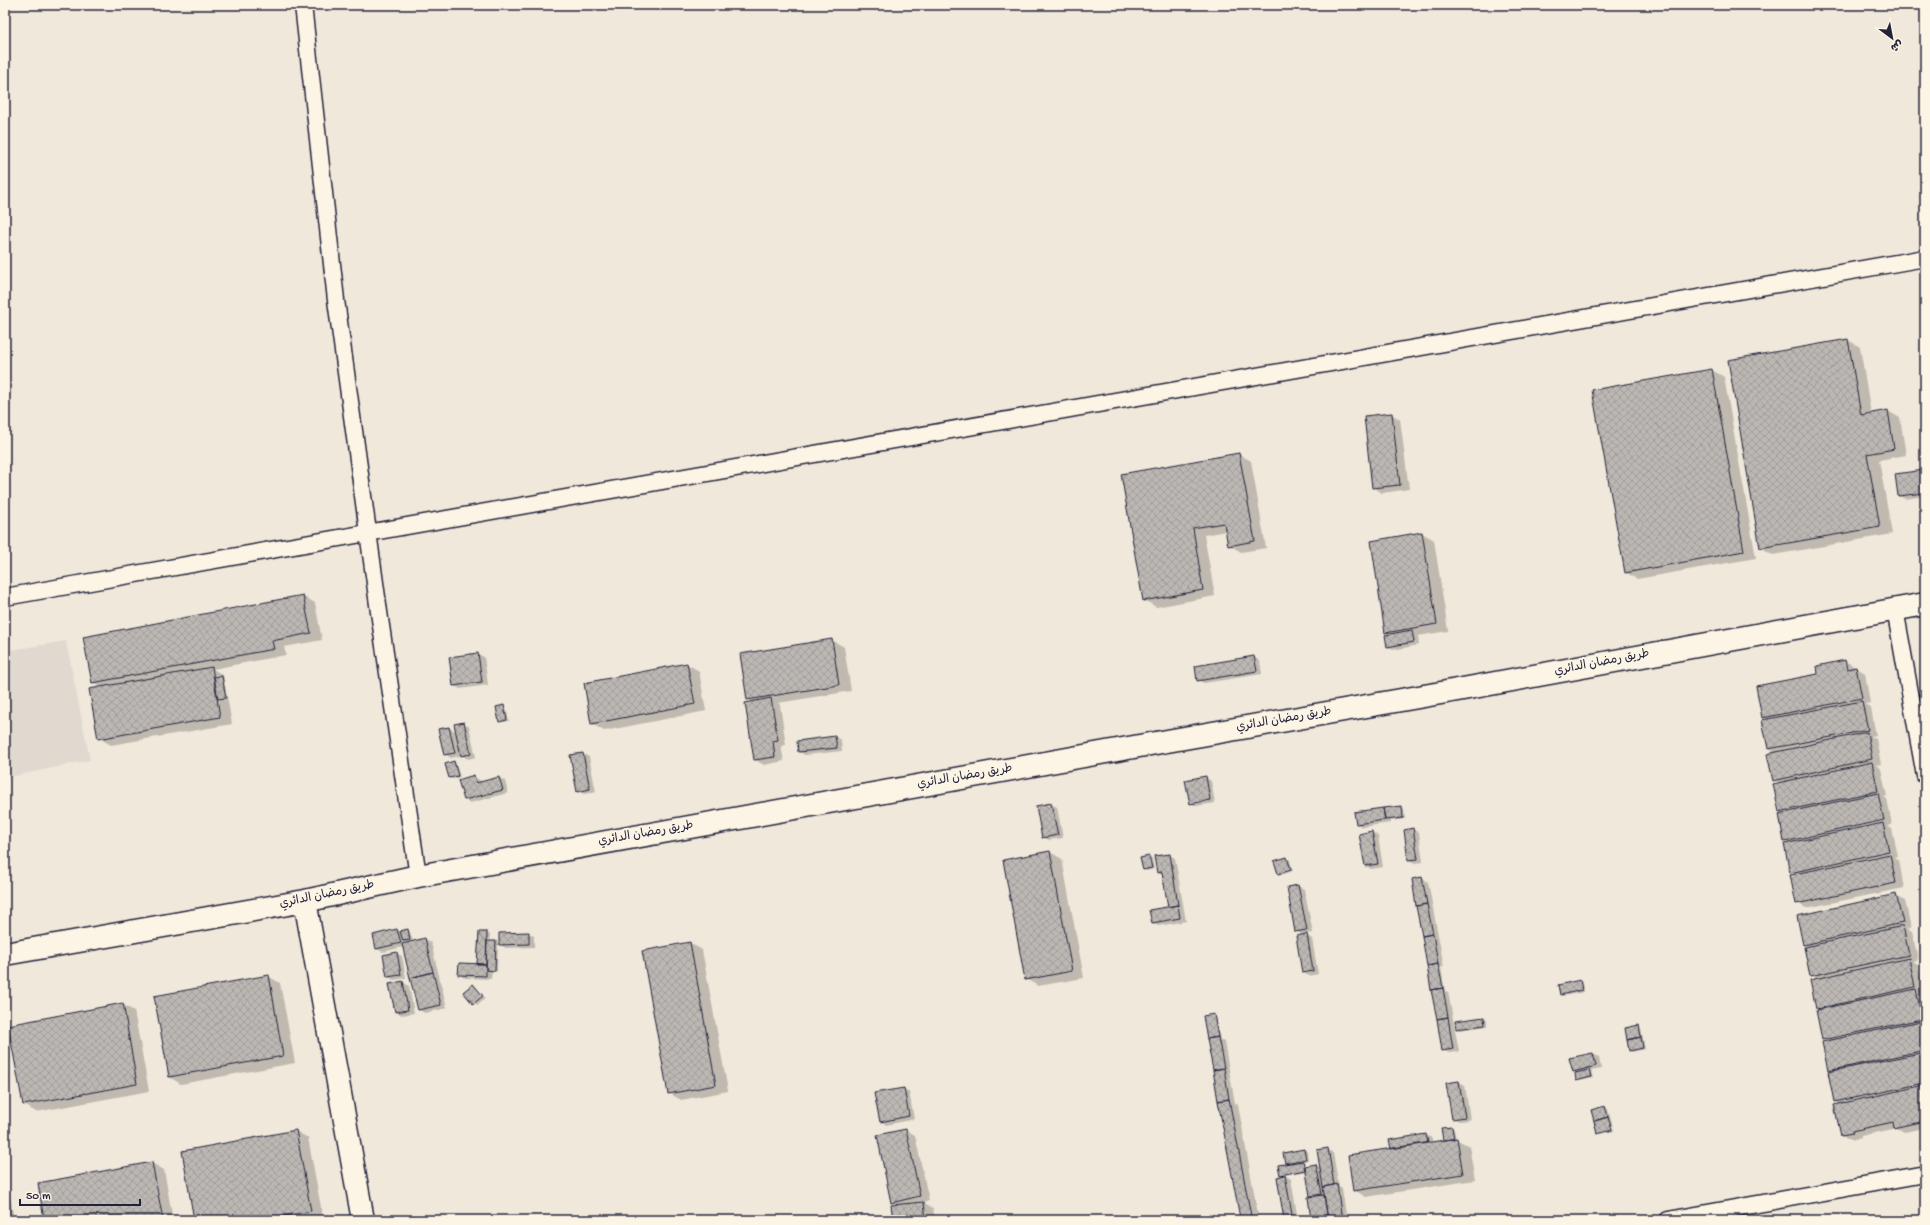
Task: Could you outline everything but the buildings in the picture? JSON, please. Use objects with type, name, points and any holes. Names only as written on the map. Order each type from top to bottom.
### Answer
[{"type":"street","points":[[303,5],[336,300],[418,876]]},
{"type":"street","points":[[5,597],[1925,258]]},
{"type":"street","name":"طريق رمضان الدائري","points":[[5,954],[305,900],[418,876],[1441,693],[1925,604]]},
{"type":"street","points":[[1894,609],[1925,776]]},
{"type":"street","points":[[305,900],[363,1220]]},
{"type":"street","points":[[1668,1220],[1925,1174]]},
{"type":"shaded area","points":[[66,641],[90,760],[5,778],[5,651]]}]
